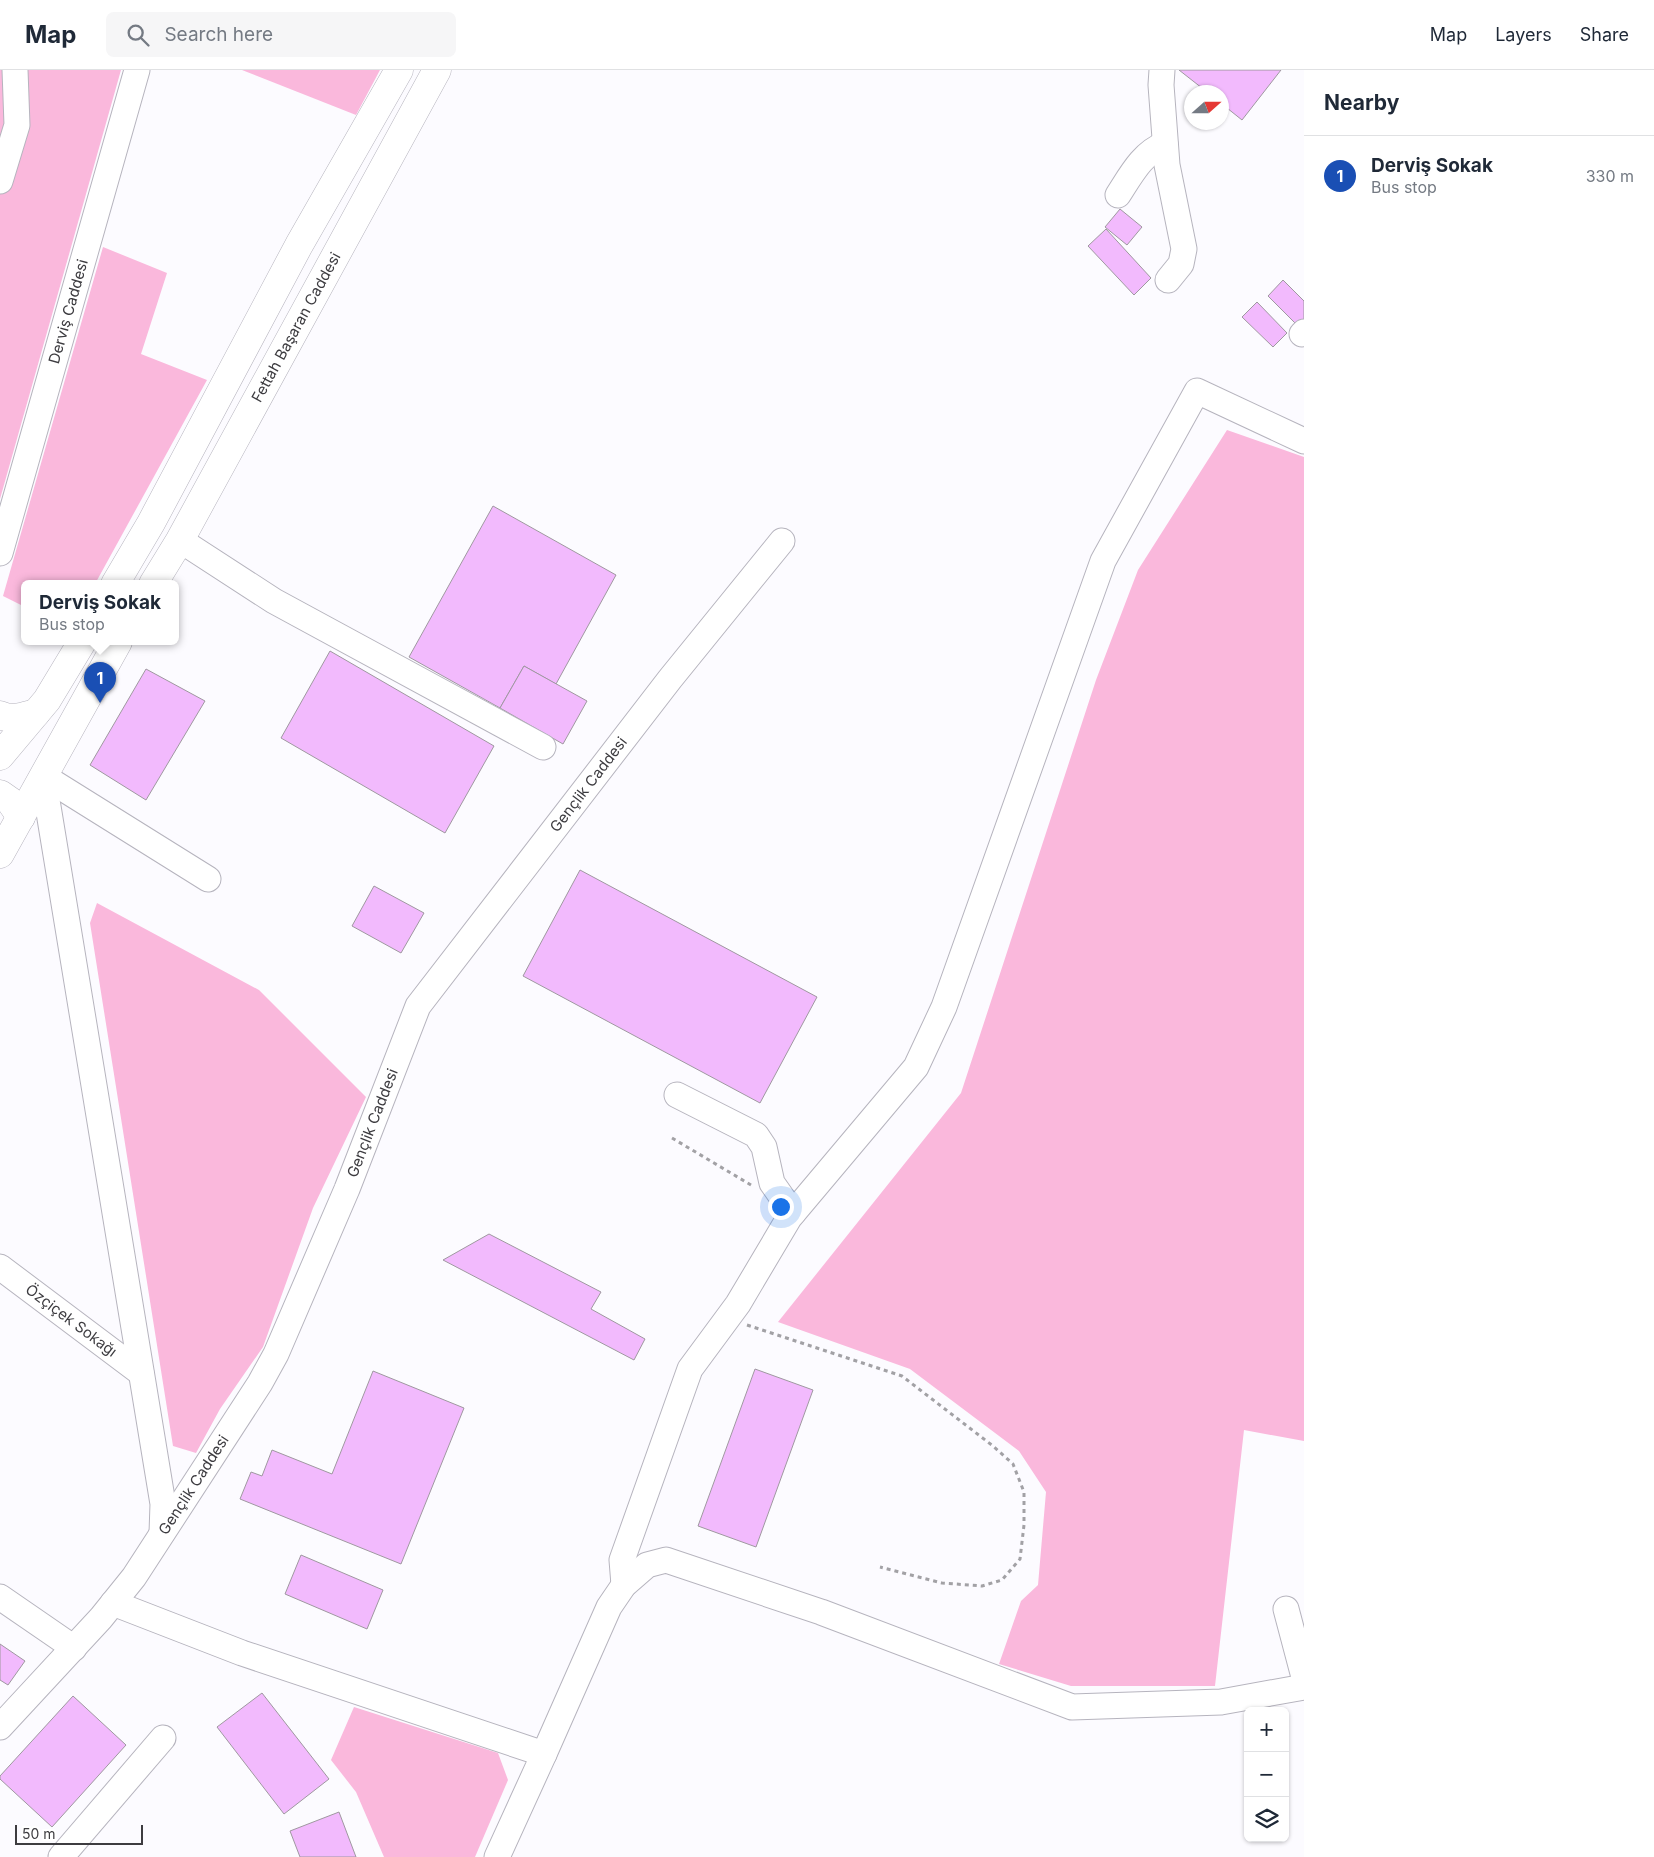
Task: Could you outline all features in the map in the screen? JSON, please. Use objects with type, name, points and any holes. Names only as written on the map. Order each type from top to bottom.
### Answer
[{"type":"main road","points":[[117,580],[151,523],[299,245],[399,70]]},
{"type":"main road","name":"Fettah Başaran Caddesi","points":[[155,580],[180,540],[437,70]]},
{"type":"main road","points":[[0,756],[56,687],[80,645]]},
{"type":"main road","points":[[0,854],[116,645]]},
{"type":"main road","points":[[0,715],[6,718],[20,718],[36,713]]},
{"type":"main road","points":[[0,794],[10,802],[21,817]]},
{"type":"street","points":[[0,181],[17,125],[15,70]]},
{"type":"street","name":"Derviş Caddesi","points":[[0,553],[137,70]]},
{"type":"street","points":[[1162,70],[1161,85],[1167,165],[1184,249],[1181,264],[1168,280]]},
{"type":"street","points":[[1118,195],[1140,161],[1152,150],[1165,144]]},
{"type":"street","points":[[624,1586],[622,1560],[690,1369],[727,1319],[793,1213],[916,1067],[944,1007],[1103,560],[1197,392],[1304,441]]},
{"type":"street","points":[[180,540],[274,601],[543,747]]},
{"type":"street","name":"Gençlik Caddesi","points":[[0,1727],[74,1648],[134,1577],[276,1354],[348,1189],[418,1006],[670,679],[782,541]]},
{"type":"street","points":[[44,776],[163,1504],[162,1533]]},
{"type":"street","points":[[44,776],[208,879]]},
{"type":"street","points":[[677,1095],[756,1135],[764,1146],[772,1183],[793,1213]]},
{"type":"street","name":"Özçiçek Sokağı","points":[[0,1267],[141,1373]]},
{"type":"street","points":[[497,1857],[609,1608],[624,1586],[647,1565],[666,1560],[821,1612],[1072,1707],[1221,1702],[1304,1688]]},
{"type":"street","points":[[113,1603],[242,1653],[544,1754]]},
{"type":"street","points":[[3,1606],[74,1648]]},
{"type":"street","points":[[1286,1609],[1304,1677]]},
{"type":"street","points":[[61,1857],[163,1738]]},
{"type":"path","points":[[672,1138],[753,1186]]},
{"type":"path","points":[[727,1319],[902,1376],[993,1446],[1013,1464],[1024,1492],[1024,1525],[1020,1559],[1002,1580],[982,1586],[942,1583],[880,1567]]},
{"type":"shaded area","points":[[0,70],[121,70],[0,499]]},
{"type":"shaded area","points":[[242,70],[380,70],[356,115]]},
{"type":"shaded area","points":[[103,247],[167,273],[141,354],[207,380],[97,580],[21,580],[21,605],[3,596]]},
{"type":"shaded area","points":[[1227,430],[1304,457],[1304,1441],[1244,1430],[1215,1686],[1071,1686],[999,1664],[1021,1601],[1038,1585],[1046,1492],[1019,1451],[910,1369],[778,1322],[961,1093],[1096,680],[1138,570]]},
{"type":"shaded area","points":[[97,903],[259,990],[366,1097],[313,1208],[263,1347],[220,1409],[196,1453],[173,1446],[90,923]]},
{"type":"shaded area","points":[[354,1707],[498,1753],[508,1780],[475,1857],[384,1857],[356,1792],[331,1760]]},
{"type":"building","points":[[1179,70],[1281,70],[1242,120],[1229,110],[1229,85],[1198,85]]},
{"type":"building","points":[[1120,209],[1142,227],[1127,245],[1105,227]]},
{"type":"building","points":[[1106,229],[1151,278],[1134,295],[1088,246]]},
{"type":"building","points":[[1283,280],[1304,301],[1304,320],[1298,326],[1268,296]]},
{"type":"building","points":[[1257,302],[1287,333],[1273,347],[1242,317]]},
{"type":"building","points":[[493,506],[616,575],[556,684],[524,666],[500,708],[409,657]]},
{"type":"building","points":[[330,651],[494,746],[445,833],[281,738]]},
{"type":"building","points":[[524,666],[587,701],[563,744],[500,708]]},
{"type":"building","points":[[146,669],[205,701],[146,800],[90,765]]},
{"type":"building","points":[[580,870],[817,997],[760,1103],[523,976]]},
{"type":"building","points":[[374,886],[424,913],[401,953],[352,926]]},
{"type":"building","points":[[489,1234],[601,1292],[591,1309],[645,1339],[634,1360],[443,1260]]},
{"type":"building","points":[[755,1369],[813,1390],[756,1547],[698,1526]]},
{"type":"building","points":[[373,1371],[464,1408],[401,1564],[240,1499],[251,1472],[262,1476],[272,1450],[332,1474]]},
{"type":"building","points":[[301,1555],[383,1590],[367,1629],[285,1594]]},
{"type":"building","points":[[0,1644],[25,1661],[8,1685],[0,1680]]},
{"type":"building","points":[[262,1693],[329,1779],[284,1814],[217,1727]]},
{"type":"building","points":[[73,1696],[126,1745],[52,1827],[0,1779],[0,1776]]},
{"type":"building","points":[[339,1812],[356,1857],[300,1857],[290,1831]]},
{"type":"place","name":"Derviş Sokak","points":[[100,703]]}]
